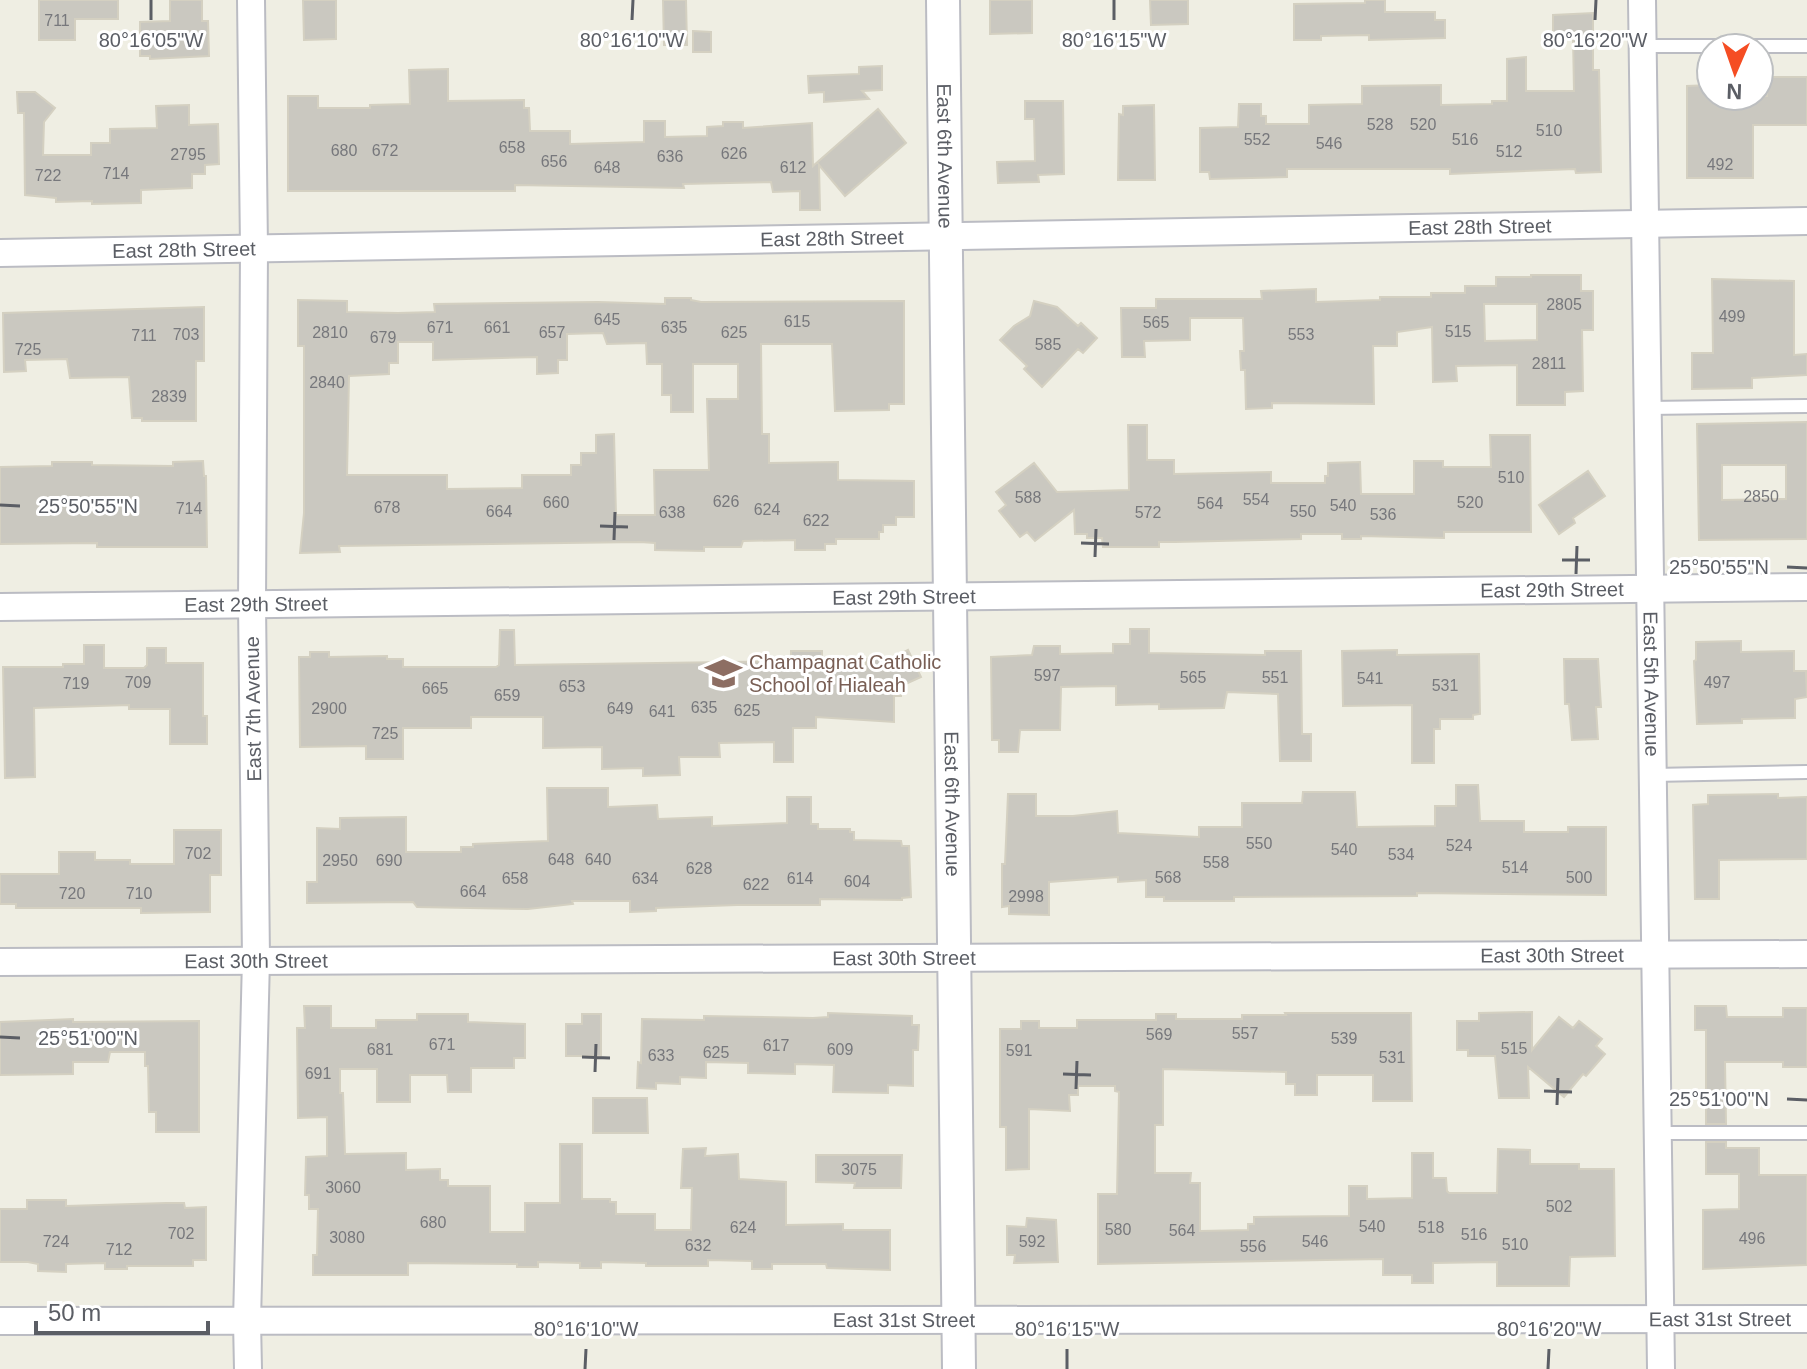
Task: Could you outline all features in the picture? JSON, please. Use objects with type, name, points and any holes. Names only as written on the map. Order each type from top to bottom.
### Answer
[{"type":"street","name":"East 7th Avenue","points":[[248,1369],[256,959],[251,0]]},
{"type":"street","name":"East 6th Avenue","points":[[943,0],[959,1369]]},
{"type":"street","name":"East 5th Avenue","points":[[1642,0],[1661,1369]]},
{"type":"street","name":"East 28th Street","points":[[0,253],[1807,221]]},
{"type":"street","name":"East 29th Street","points":[[0,607],[1807,587]]},
{"type":"street","name":"East 30th Street","points":[[0,962],[1807,954]]},
{"type":"street","name":"East 31st Street","points":[[0,1321],[1807,1319]]},
{"type":"lane","points":[[1643,46],[1807,46]]},
{"type":"lane","points":[[1648,408],[1807,406]]},
{"type":"lane","points":[[1653,775],[1807,772]]},
{"type":"lane","points":[[1657,1133],[1807,1133]]},
{"type":"building","points":[[39,0],[118,0],[118,19],[75,19],[75,40],[39,40]]},
{"type":"building","points":[[170,0],[202,0],[202,21],[208,21],[209,56],[150,59],[150,56],[140,56],[140,22],[170,21]]},
{"type":"building","points":[[303,0],[336,0],[336,39],[304,40]]},
{"type":"building","points":[[663,0],[686,0],[687,45],[664,45]]},
{"type":"building","points":[[990,0],[1032,0],[1032,33],[990,34]]},
{"type":"building","points":[[1150,0],[1188,0],[1188,24],[1151,25]]},
{"type":"building","points":[[1365,0],[1385,0],[1385,12],[1435,12],[1435,20],[1445,20],[1445,38],[1369,40],[1369,35],[1294,40],[1294,4],[1365,3]]},
{"type":"building","points":[[1593,13],[1593,70],[1599,70],[1601,172],[1576,173],[1575,169],[1450,174],[1450,169],[1287,169],[1287,177],[1210,179],[1209,172],[1200,172],[1200,128],[1238,127],[1239,104],[1261,104],[1261,116],[1266,116],[1266,124],[1309,124],[1309,105],[1362,104],[1362,86],[1441,85],[1441,105],[1492,104],[1492,101],[1507,101],[1507,59],[1526,57],[1526,91],[1574,91],[1573,37],[1553,37],[1553,15]]},
{"type":"building","points":[[693,31],[711,32],[711,52],[693,52]]},
{"type":"building","points":[[882,66],[882,90],[862,91],[869,99],[824,102],[824,92],[809,93],[808,76],[859,74],[859,67]]},
{"type":"building","points":[[448,69],[448,101],[524,100],[524,108],[529,108],[530,131],[570,131],[570,144],[644,142],[644,121],[665,121],[665,137],[707,136],[707,127],[723,126],[723,122],[743,122],[743,128],[812,123],[813,166],[878,109],[906,143],[845,196],[819,165],[820,210],[800,210],[800,191],[773,192],[771,182],[683,184],[684,188],[515,185],[515,191],[288,191],[288,96],[318,96],[318,108],[410,104],[409,70]]},
{"type":"building","points":[[1775,77],[1807,77],[1807,125],[1753,125],[1753,178],[1687,178],[1687,86],[1695,86],[1695,112],[1775,112]]},
{"type":"building","points":[[17,92],[35,92],[55,108],[44,122],[43,155],[91,155],[91,143],[110,143],[110,129],[157,128],[156,106],[189,105],[189,125],[218,124],[219,164],[205,165],[205,174],[192,174],[192,188],[141,190],[141,203],[56,202],[56,198],[25,195],[24,113],[18,113]]},
{"type":"building","points":[[1025,101],[1063,101],[1064,174],[1038,175],[1039,182],[998,183],[997,162],[1035,161],[1034,119],[1025,119]]},
{"type":"building","points":[[1154,105],[1155,180],[1118,180],[1119,114],[1123,115],[1123,106]]},
{"type":"building","points":[[1581,275],[1581,291],[1593,291],[1593,330],[1582,330],[1583,391],[1565,392],[1565,405],[1517,405],[1517,365],[1456,366],[1457,381],[1433,382],[1432,327],[1397,332],[1397,346],[1373,346],[1374,404],[1272,403],[1272,408],[1246,409],[1245,370],[1241,370],[1240,351],[1244,351],[1243,318],[1190,318],[1190,340],[1144,341],[1145,357],[1122,357],[1121,308],[1156,308],[1156,299],[1262,299],[1261,291],[1316,289],[1316,302],[1380,300],[1380,297],[1465,293],[1465,286],[1496,286],[1496,277]],"holes":[[[1484,304],[1537,304],[1537,340],[1485,341]]]},
{"type":"building","points":[[1712,279],[1794,281],[1794,355],[1807,354],[1807,375],[1752,378],[1752,388],[1692,389],[1692,353],[1713,353]]},
{"type":"building","points":[[665,298],[691,298],[701,302],[904,301],[904,404],[889,404],[889,410],[835,411],[832,344],[761,344],[762,434],[769,434],[769,463],[838,462],[838,480],[914,481],[914,517],[896,517],[896,525],[883,525],[879,539],[836,539],[836,544],[825,544],[825,550],[795,550],[795,540],[743,541],[741,547],[704,547],[704,551],[655,550],[655,543],[640,542],[339,546],[340,552],[300,553],[304,513],[304,346],[298,346],[298,300],[347,301],[347,312],[398,313],[435,312],[434,304],[665,304]],"holes":[[[603,333],[607,344],[646,343],[647,364],[662,364],[662,395],[671,395],[671,412],[693,412],[693,364],[738,364],[738,399],[707,399],[709,470],[654,470],[655,515],[616,515],[614,434],[596,435],[596,453],[581,453],[581,465],[571,465],[571,475],[522,475],[522,488],[447,489],[447,475],[347,475],[349,376],[389,374],[389,363],[398,363],[398,342],[433,342],[433,360],[537,357],[537,374],[558,373],[558,360],[567,360],[567,334]]]},
{"type":"building","points":[[1034,301],[1057,307],[1097,338],[1083,353],[1078,349],[1042,387],[1024,369],[1027,366],[1000,340],[1030,316]]},
{"type":"building","points":[[204,307],[204,361],[196,361],[196,421],[142,421],[142,418],[132,418],[129,377],[70,378],[67,359],[25,360],[26,371],[4,372],[3,313]]},
{"type":"building","points":[[1807,422],[1807,539],[1699,540],[1697,424]],"holes":[[[1722,465],[1786,465],[1786,499],[1722,500]]]},
{"type":"building","points":[[1128,425],[1147,425],[1147,460],[1174,460],[1174,474],[1271,472],[1271,483],[1325,483],[1328,463],[1360,462],[1361,494],[1414,494],[1414,461],[1443,461],[1443,467],[1491,467],[1490,435],[1530,435],[1531,532],[1444,532],[1444,538],[1361,536],[1361,539],[1342,539],[1342,534],[1301,534],[1301,539],[1159,542],[1159,547],[1103,547],[1102,538],[1075,534],[1074,510],[1035,541],[1027,532],[1020,537],[999,511],[1006,505],[996,492],[1034,463],[1057,492],[1129,490]]},
{"type":"building","points":[[203,461],[207,547],[97,547],[97,543],[0,544],[0,467],[52,466],[52,462],[173,466],[173,462]]},
{"type":"building","points":[[1588,471],[1605,496],[1573,518],[1575,523],[1559,534],[1539,505]]},
{"type":"building","points":[[1130,629],[1149,629],[1149,653],[1265,655],[1265,651],[1301,651],[1302,734],[1311,734],[1311,761],[1280,761],[1278,694],[1227,692],[1224,708],[1159,709],[1159,704],[1116,705],[1116,686],[1061,687],[1060,730],[1020,730],[1018,752],[999,752],[999,740],[992,740],[991,657],[1032,655],[1034,646],[1060,646],[1060,654],[1113,653],[1113,644],[1130,644]]},
{"type":"building","points":[[500,630],[514,630],[515,665],[791,661],[791,651],[822,651],[822,670],[866,670],[866,659],[895,657],[908,650],[921,677],[901,686],[901,696],[894,696],[894,722],[816,717],[816,728],[793,728],[793,762],[774,762],[774,742],[719,743],[720,757],[679,757],[680,775],[643,776],[643,768],[602,769],[602,747],[543,748],[543,717],[471,717],[471,728],[403,728],[403,759],[366,759],[366,746],[300,747],[299,657],[310,657],[310,652],[329,652],[329,657],[387,656],[387,659],[403,659],[403,667],[496,667],[499,665]]},
{"type":"building","points":[[1741,641],[1741,652],[1794,651],[1794,671],[1806,671],[1807,697],[1795,699],[1795,718],[1697,724],[1696,642]]},
{"type":"building","points":[[84,645],[104,645],[104,668],[144,668],[147,665],[147,648],[166,648],[166,663],[203,663],[203,716],[207,716],[207,744],[170,744],[170,709],[129,709],[129,705],[34,708],[35,777],[5,778],[3,667],[84,664]]},
{"type":"building","points":[[1397,650],[1397,655],[1479,654],[1480,714],[1473,715],[1473,719],[1440,719],[1440,729],[1434,729],[1434,763],[1412,763],[1412,705],[1343,706],[1342,651]]},
{"type":"building","points":[[1564,659],[1598,659],[1601,707],[1596,707],[1598,739],[1572,740],[1569,704],[1565,704]]},
{"type":"building","points":[[1456,785],[1478,785],[1480,821],[1524,821],[1524,832],[1568,832],[1568,827],[1606,827],[1606,895],[1417,893],[1417,896],[1234,897],[1234,901],[1164,901],[1164,897],[1146,897],[1146,880],[1118,882],[1118,877],[1049,882],[1049,915],[1009,914],[1009,906],[1002,907],[1008,794],[1036,794],[1036,816],[1117,811],[1118,833],[1199,837],[1199,827],[1242,827],[1242,803],[1302,803],[1303,792],[1355,792],[1357,827],[1435,826],[1435,806],[1456,806]]},
{"type":"building","points":[[547,788],[608,788],[608,807],[657,805],[658,819],[712,817],[712,826],[787,823],[787,797],[811,797],[811,824],[818,824],[818,829],[850,829],[854,832],[854,840],[901,841],[902,846],[909,846],[911,897],[902,900],[820,899],[820,905],[737,905],[630,912],[630,901],[572,901],[573,904],[528,909],[417,907],[413,902],[307,903],[307,882],[317,882],[317,828],[340,829],[340,818],[406,817],[406,852],[461,852],[461,847],[473,847],[473,844],[548,841]]},
{"type":"building","points":[[1778,794],[1778,798],[1807,797],[1807,859],[1719,860],[1719,899],[1695,899],[1693,805],[1708,804],[1708,795]]},
{"type":"building","points":[[174,830],[221,830],[221,875],[210,875],[210,912],[141,913],[141,908],[16,908],[16,904],[0,904],[0,874],[59,874],[59,852],[95,852],[95,860],[130,860],[130,864],[174,864]]},
{"type":"building","points":[[304,1006],[331,1006],[331,1028],[376,1028],[376,1020],[417,1020],[417,1014],[468,1014],[468,1022],[525,1024],[525,1058],[514,1058],[514,1068],[471,1068],[471,1092],[448,1092],[447,1075],[410,1075],[410,1102],[377,1102],[377,1069],[340,1069],[345,1154],[406,1153],[406,1170],[440,1169],[440,1180],[448,1180],[448,1186],[490,1186],[490,1232],[525,1232],[525,1203],[560,1203],[560,1144],[582,1144],[582,1199],[610,1199],[610,1202],[616,1202],[616,1214],[655,1214],[655,1230],[691,1230],[692,1188],[681,1188],[683,1149],[706,1148],[705,1156],[738,1154],[739,1179],[786,1182],[786,1225],[843,1224],[843,1230],[890,1230],[890,1270],[827,1268],[826,1264],[772,1264],[772,1269],[752,1269],[752,1261],[708,1260],[708,1266],[601,1262],[601,1268],[580,1268],[580,1263],[538,1262],[538,1267],[517,1267],[517,1264],[408,1263],[408,1275],[313,1275],[313,1255],[317,1255],[318,1209],[309,1209],[309,1195],[305,1195],[306,1157],[327,1156],[327,1117],[298,1118],[297,1028],[305,1028]]},
{"type":"building","points":[[1695,1006],[1726,1006],[1727,1017],[1783,1017],[1783,1008],[1807,1008],[1807,1067],[1783,1067],[1783,1062],[1725,1062],[1726,1124],[1706,1124],[1706,1030],[1695,1030]]},
{"type":"building","points":[[1532,1012],[1532,1050],[1559,1017],[1573,1028],[1579,1021],[1602,1039],[1596,1046],[1605,1054],[1564,1097],[1528,1067],[1529,1098],[1499,1098],[1495,1056],[1468,1056],[1468,1050],[1457,1050],[1457,1021],[1479,1021],[1479,1013]]},
{"type":"building","points":[[828,1013],[912,1016],[912,1025],[919,1025],[918,1050],[913,1050],[913,1086],[888,1085],[888,1093],[833,1092],[834,1065],[795,1064],[795,1074],[748,1073],[748,1063],[706,1062],[706,1078],[680,1077],[680,1084],[656,1083],[656,1089],[637,1088],[642,1019],[704,1020],[704,1016],[813,1018],[828,1017]]},
{"type":"building","points":[[1411,1013],[1412,1101],[1373,1101],[1373,1075],[1317,1075],[1317,1095],[1295,1095],[1295,1084],[1286,1084],[1286,1072],[1163,1069],[1163,1125],[1155,1125],[1155,1173],[1191,1173],[1190,1183],[1200,1183],[1200,1231],[1248,1230],[1248,1224],[1254,1224],[1254,1217],[1349,1216],[1349,1186],[1367,1186],[1367,1199],[1412,1198],[1412,1153],[1433,1153],[1433,1178],[1446,1178],[1449,1193],[1497,1193],[1498,1149],[1530,1150],[1530,1164],[1579,1164],[1579,1169],[1614,1169],[1615,1256],[1570,1257],[1569,1286],[1497,1286],[1497,1262],[1433,1263],[1433,1283],[1412,1283],[1412,1275],[1383,1275],[1383,1259],[1098,1264],[1098,1194],[1117,1194],[1119,1092],[1115,1091],[1115,1086],[1078,1086],[1078,1095],[1069,1095],[1070,1111],[1029,1109],[1029,1169],[1006,1170],[1006,1127],[1000,1127],[1000,1029],[1021,1029],[1021,1021],[1039,1021],[1039,1028],[1077,1028],[1077,1020],[1156,1020],[1156,1014],[1176,1014],[1176,1019],[1242,1019],[1242,1015]]},
{"type":"building","points":[[582,1014],[601,1014],[601,1056],[566,1056],[566,1024],[582,1024]]},
{"type":"building","points":[[73,1019],[73,1022],[199,1021],[199,1132],[156,1132],[156,1112],[149,1112],[145,1052],[110,1052],[108,1062],[73,1062],[73,1074],[0,1075],[0,1022]]},
{"type":"building","points":[[593,1098],[647,1098],[648,1133],[593,1133]]},
{"type":"building","points":[[1706,1142],[1726,1142],[1726,1148],[1759,1148],[1759,1175],[1807,1175],[1807,1265],[1703,1269],[1703,1210],[1739,1209],[1739,1174],[1706,1174]]},
{"type":"building","points":[[816,1155],[902,1155],[901,1188],[854,1188],[855,1183],[816,1182]]},
{"type":"building","points":[[27,1200],[66,1200],[66,1206],[184,1203],[185,1208],[206,1207],[206,1260],[193,1260],[193,1266],[127,1266],[127,1269],[105,1269],[105,1263],[66,1264],[66,1272],[38,1271],[38,1264],[28,1262],[0,1262],[0,1209],[27,1209]]},
{"type":"building","points":[[1027,1218],[1056,1220],[1058,1262],[1014,1263],[1015,1255],[1007,1255],[1007,1226],[1026,1227]]},
{"type":"place","name":"Champagnat Catholic School of Hialeah","points":[[723,674]]}]
